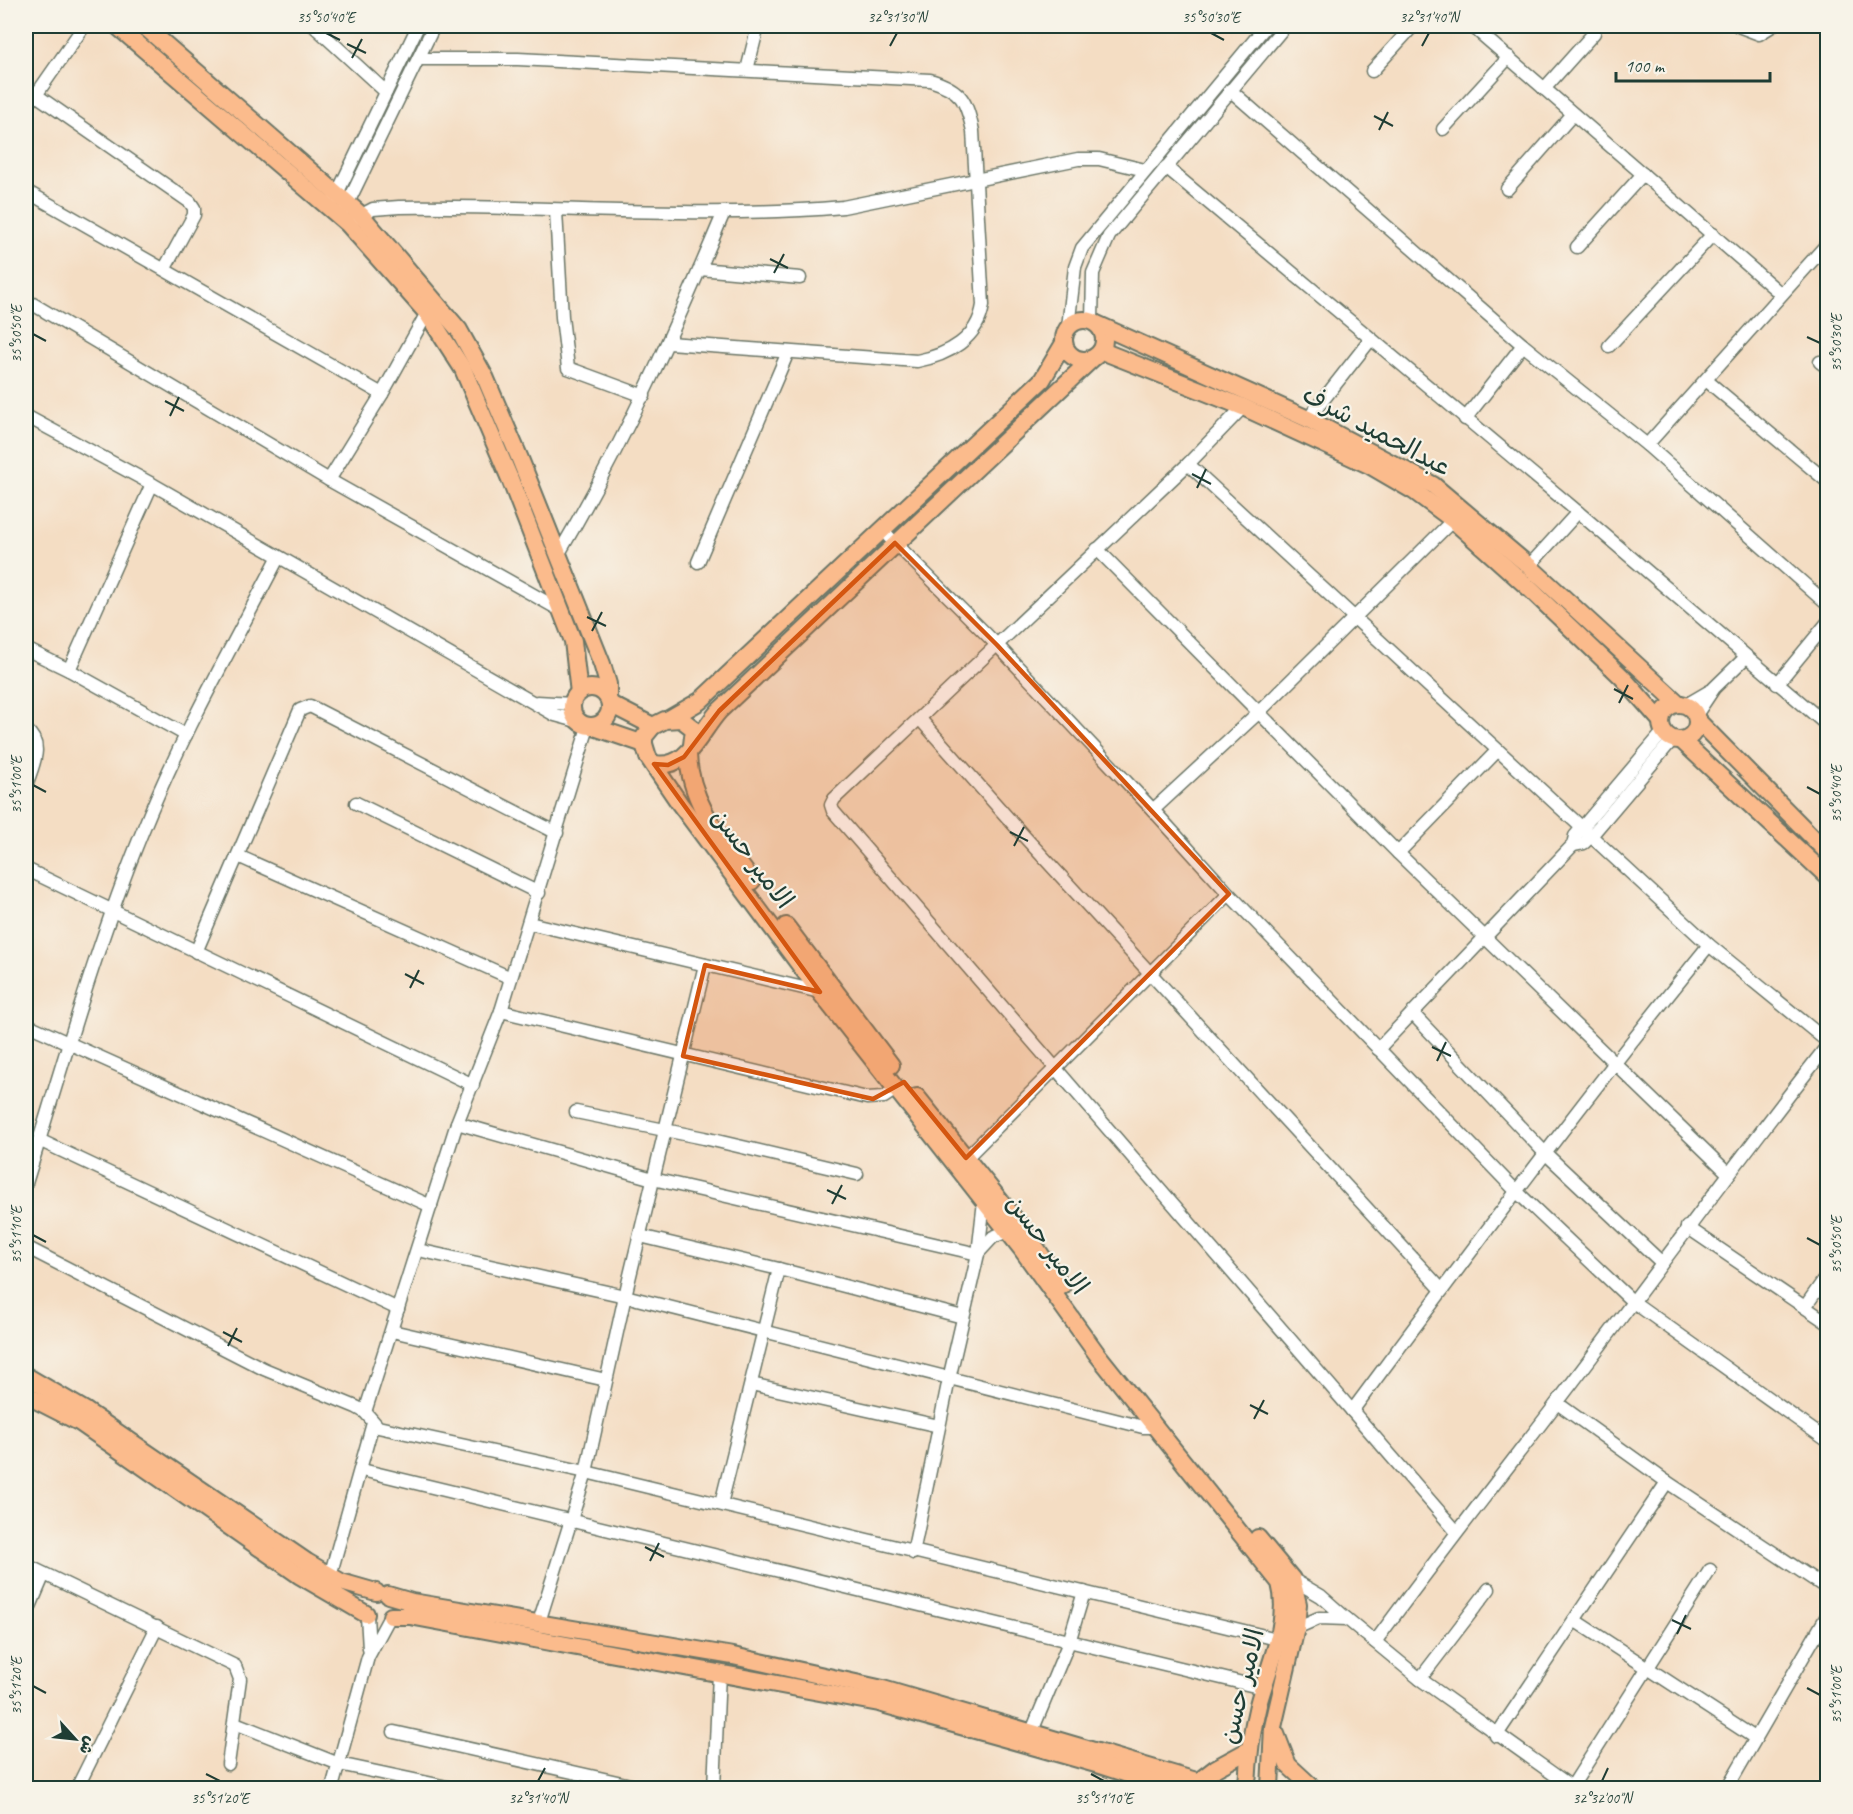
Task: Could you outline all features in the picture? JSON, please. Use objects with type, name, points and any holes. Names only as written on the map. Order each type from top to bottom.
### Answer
[{"type":"main road","points":[[117,26],[344,210],[426,313],[463,369],[510,479],[532,540],[562,611],[573,641],[575,698],[586,725],[644,744]]},
{"type":"main road","points":[[144,26],[344,210],[449,316],[472,350],[602,664],[608,684],[608,717],[586,725]]},
{"type":"main road","points":[[1079,321],[1094,323],[1104,335],[1097,355],[719,711],[676,764],[654,764],[648,757],[644,744],[648,731],[700,701],[1042,380],[1066,335],[1079,321]]},
{"type":"main road","name":"عبدالحميد شرف","points":[[1094,323],[1308,419],[1433,485],[1529,566],[1689,711],[1826,848]]},
{"type":"main road","points":[[1066,335],[1068,353],[1077,360],[1097,355]]},
{"type":"main road","name":"عبدالحميد شرف","points":[[1097,355],[1243,407],[1396,480],[1453,520],[1572,628],[1670,732],[1827,877]]},
{"type":"main road","points":[[532,540],[550,534]]},
{"type":"main road","points":[[575,698],[591,688],[603,692],[609,700],[663,722]]},
{"type":"main road","points":[[1669,707],[1689,711],[1693,733],[1670,732],[1669,707]]},
{"type":"main road","name":"الامير حسن","points":[[663,722],[681,719],[691,724],[694,729],[690,749],[695,794],[707,819],[1097,1354],[1280,1583],[1285,1612],[1263,1688],[1249,1750],[1247,1788]]},
{"type":"main road","name":"الامير حسن","points":[[654,764],[680,804],[820,992],[966,1158],[1026,1233],[1103,1347],[1292,1579],[1298,1604],[1296,1628],[1273,1727],[1270,1788]]},
{"type":"main road","points":[[26,1376],[86,1411],[330,1576],[352,1586],[411,1602],[733,1656],[872,1686],[1032,1731],[1220,1788]]},
{"type":"main road","points":[[26,1395],[79,1422],[270,1556],[375,1621],[390,1617],[410,1616],[879,1703],[1096,1764],[1171,1788]]},
{"type":"main road","points":[[366,1615],[364,1603],[382,1593]]},
{"type":"main road","points":[[382,1593],[394,1607],[390,1617]]},
{"type":"main road","points":[[1273,1727],[1288,1765],[1313,1788]]},
{"type":"main road","points":[[1199,1781],[1216,1768],[1249,1750]]},
{"type":"street","points":[[84,26],[31,91],[194,208],[194,215],[165,268]]},
{"type":"street","points":[[314,26],[386,92]]},
{"type":"street","points":[[344,210],[386,92],[418,26]]},
{"type":"street","points":[[344,210],[434,26]]},
{"type":"street","points":[[747,70],[758,26]]},
{"type":"street","points":[[1066,335],[1077,257],[1145,170],[1266,26]]},
{"type":"street","points":[[1094,323],[1093,273],[1100,251],[1109,236],[1285,26]]},
{"type":"street","points":[[1372,72],[1413,26]]},
{"type":"street","points":[[1472,26],[1781,294]]},
{"type":"street","points":[[1544,89],[1594,33],[1595,26]]},
{"type":"street","points":[[1738,26],[1759,34],[1772,26]]},
{"type":"street","points":[[1443,129],[1509,57]]},
{"type":"street","points":[[418,59],[518,59],[930,80],[946,85],[961,95],[969,111],[976,180],[983,305],[981,320],[971,334],[952,349],[933,358],[916,361],[669,343]]},
{"type":"street","points":[[1230,90],[1523,345],[1647,445],[1827,605]]},
{"type":"street","points":[[1507,189],[1573,114]]},
{"type":"street","points":[[344,210],[399,207],[724,212],[843,207],[1078,159],[1099,159],[1145,170]]},
{"type":"street","points":[[1166,167],[1578,512],[1827,726]]},
{"type":"street","points":[[1577,247],[1643,174]]},
{"type":"street","points":[[26,191],[165,268],[382,394]]},
{"type":"street","points":[[556,211],[562,317],[568,368],[644,396]]},
{"type":"street","points":[[558,555],[594,493],[644,396],[724,212]]},
{"type":"street","points":[[1609,346],[1713,234]]},
{"type":"street","points":[[1647,445],[1827,243]]},
{"type":"street","points":[[700,268],[800,278]]},
{"type":"street","points":[[26,300],[329,480],[562,611]]},
{"type":"street","points":[[329,480],[382,394],[426,313]]},
{"type":"street","points":[[1308,419],[1371,339]]},
{"type":"street","points":[[1465,419],[1523,345]]},
{"type":"street","points":[[698,562],[788,352]]},
{"type":"street","points":[[1706,380],[1827,482]]},
{"type":"street","points":[[1243,407],[1188,464],[834,799],[831,805],[833,811],[1053,1068],[1456,1531]]},
{"type":"street","points":[[26,416],[152,484],[278,558],[555,714],[586,725],[539,893],[501,1011],[457,1123],[365,1412]]},
{"type":"street","points":[[1188,464],[1709,945],[1827,1044],[1687,1227],[1557,1403],[1456,1531],[1375,1642]]},
{"type":"street","points":[[69,670],[152,484]]},
{"type":"street","points":[[1529,566],[1578,512]]},
{"type":"street","points":[[1154,810],[1258,713],[1453,520]]},
{"type":"street","points":[[882,530],[997,645],[1154,810],[1229,894],[1515,1190],[1632,1301],[1827,1441]]},
{"type":"street","points":[[1096,549],[1398,853],[1728,1173]]},
{"type":"street","points":[[26,1183],[67,1044],[112,909],[144,828],[186,735],[278,558]]},
{"type":"street","points":[[1777,684],[1827,622]]},
{"type":"street","points":[[26,649],[69,670],[186,735]]},
{"type":"street","points":[[1689,711],[1746,657]]},
{"type":"street","points":[[536,702],[575,698]]},
{"type":"street","points":[[196,952],[300,710],[304,706],[310,706],[557,833]]},
{"type":"street","points":[[920,719],[1442,1290]]},
{"type":"street","points":[[26,730],[36,741],[37,752],[26,786]]},
{"type":"street","points":[[1378,1049],[1573,845],[1575,836],[1587,832],[1670,732]]},
{"type":"street","points":[[1398,853],[1497,751]]},
{"type":"street","points":[[356,803],[539,893]]},
{"type":"street","points":[[238,856],[511,978]]},
{"type":"street","points":[[26,869],[473,1085]]},
{"type":"street","points":[[966,1158],[1053,1068],[1229,894]]},
{"type":"street","points":[[529,923],[820,992]]},
{"type":"street","points":[[1352,1411],[1544,1152],[1614,1061],[1709,945]]},
{"type":"street","points":[[539,1622],[586,1472],[625,1296],[705,965]]},
{"type":"street","points":[[501,1011],[682,1056],[867,1098],[884,1097],[900,1085]]},
{"type":"street","points":[[1413,1014],[1544,1152],[1661,1262]]},
{"type":"street","points":[[26,1024],[431,1206]]},
{"type":"street","points":[[576,1112],[857,1174]]},
{"type":"street","points":[[457,1123],[653,1179],[978,1254]]},
{"type":"street","points":[[39,1140],[398,1309]]},
{"type":"street","points":[[913,1553],[978,1254],[984,1201]]},
{"type":"street","points":[[1687,1227],[1827,1323]]},
{"type":"street","points":[[978,1254],[987,1242],[1008,1231]]},
{"type":"street","points":[[640,1236],[779,1269],[963,1317]]},
{"type":"street","points":[[26,1247],[264,1369],[365,1412],[373,1423],[384,1429],[586,1472],[913,1553],[1277,1639]]},
{"type":"street","points":[[417,1250],[625,1296],[1143,1427],[1156,1426]]},
{"type":"street","points":[[721,1504],[779,1269]]},
{"type":"street","points":[[1805,1307],[1827,1274]]},
{"type":"street","points":[[392,1331],[606,1380]]},
{"type":"street","points":[[751,1384],[939,1426]]},
{"type":"street","points":[[1557,1403],[1666,1482],[1827,1589]]},
{"type":"street","points":[[330,1576],[362,1470],[373,1423]]},
{"type":"street","points":[[362,1470],[1263,1688]]},
{"type":"street","points":[[1496,1736],[1666,1482]]},
{"type":"street","points":[[26,1565],[235,1666],[240,1679],[228,1764]]},
{"type":"street","points":[[1292,1579],[1321,1596],[1420,1679],[1496,1736],[1572,1788],[1710,1570]]},
{"type":"street","points":[[26,1616],[44,1574]]},
{"type":"street","points":[[1420,1679],[1489,1588]]},
{"type":"street","points":[[1032,1731],[1069,1642],[1084,1592]]},
{"type":"street","points":[[1727,1788],[1827,1614]]},
{"type":"street","points":[[366,1615],[368,1657]]},
{"type":"street","points":[[1296,1628],[1330,1616],[1347,1619]]},
{"type":"street","points":[[332,1788],[368,1657],[390,1617]]},
{"type":"street","points":[[1574,1620],[1755,1738]]},
{"type":"street","points":[[77,1788],[157,1627]]},
{"type":"street","points":[[714,1788],[719,1673]]},
{"type":"street","points":[[235,1722],[339,1764],[452,1788]]},
{"type":"street","points":[[394,1732],[644,1788]]},
{"type":"highlighted area","points":[[895,543],[997,645],[1229,894],[966,1158],[904,1082],[873,1099],[683,1056],[705,965],[820,992],[654,764],[668,765],[684,757],[719,711]]}]
